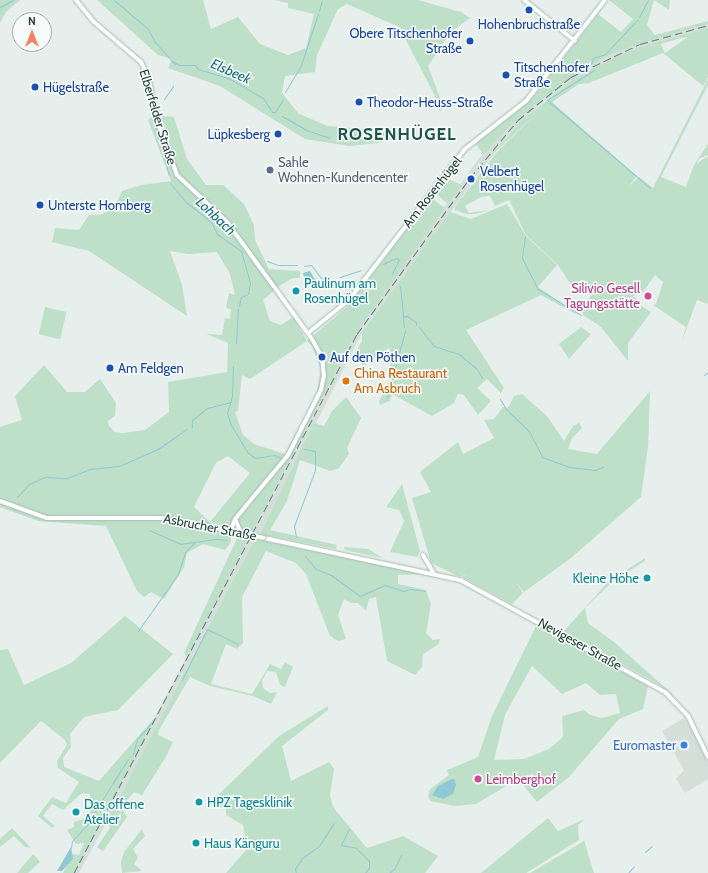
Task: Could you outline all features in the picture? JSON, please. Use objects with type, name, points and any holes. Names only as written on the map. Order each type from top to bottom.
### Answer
[{"type":"main road","name":"Elberfelder Straße","points":[[76,0],[94,22],[141,62],[148,77],[159,125],[177,175],[227,222],[308,333],[322,357],[323,382],[288,455],[282,465],[235,519]]},
{"type":"main road","points":[[524,0],[575,41]]},
{"type":"main road","name":"Am Rosenhügel","points":[[308,333],[349,300],[465,149],[519,109],[575,41],[605,0]]},
{"type":"main road","name":"Asbrucher Straße","points":[[0,501],[47,518],[154,517],[232,530],[264,538],[421,569]]},
{"type":"main road","points":[[232,530],[235,519]]},
{"type":"main road","points":[[235,519],[241,533]]},
{"type":"main road","points":[[423,555],[434,572]]},
{"type":"main road","name":"Nevigeser Straße","points":[[421,569],[434,572],[479,589],[657,687],[688,716],[708,757]]},
{"type":"shaded area","points":[[708,24],[708,28],[609,60],[572,80],[539,105],[508,135],[365,327],[260,533],[252,532],[361,324],[471,169],[517,119],[571,77],[607,56],[639,44]]},
{"type":"shaded area","points":[[249,538],[255,539],[154,735],[79,873],[73,873]]},
{"type":"shaded area","points":[[684,718],[700,742],[708,762],[708,779],[685,793],[676,779],[684,770],[662,731]]},
{"type":"green space","points":[[0,0],[20,0],[6,12],[0,23]]},
{"type":"green space","points":[[97,0],[203,0],[211,29],[238,17],[260,44],[288,55],[306,48],[314,14],[288,8],[288,3],[274,0],[418,0],[461,12],[470,18],[450,33],[428,66],[443,106],[440,112],[435,96],[399,27],[347,4],[338,9],[317,55],[315,72],[285,76],[282,93],[299,114],[328,126],[400,132],[401,136],[378,143],[349,146],[305,139],[220,86],[168,68],[172,59],[158,55]]},
{"type":"green space","points":[[609,0],[654,0],[647,25],[655,35],[708,21],[708,24],[639,44],[607,56],[571,77],[517,119],[471,169],[483,154],[476,144],[531,100],[598,14],[621,32],[633,19]]},
{"type":"green space","points":[[654,0],[670,0],[669,10]]},
{"type":"green space","points":[[708,28],[708,77],[703,86],[663,53],[589,83],[579,84],[552,102],[637,176],[629,186],[639,177],[653,188],[708,79],[708,85],[661,177],[686,187],[694,165],[708,144],[708,155],[700,158],[696,164],[708,156],[708,304],[697,300],[682,341],[686,327],[653,305],[656,304],[663,282],[655,275],[643,292],[633,296],[638,300],[637,303],[651,312],[628,343],[628,361],[601,327],[583,315],[582,307],[592,295],[590,288],[582,283],[575,291],[558,265],[526,235],[509,200],[495,206],[490,196],[481,197],[465,206],[469,213],[489,210],[475,214],[467,214],[455,210],[455,207],[497,152],[537,113],[493,154],[520,122],[572,80],[609,60],[641,47]],"holes":[[[688,37],[665,53],[661,44]]]},
{"type":"green space","points":[[154,115],[174,117],[187,159],[206,185],[223,185],[244,204],[254,225],[255,240],[269,269],[300,271],[300,278],[293,278],[281,285],[263,300],[270,321],[281,325],[293,317],[307,341],[348,306],[431,198],[445,208],[356,333],[252,532],[210,522],[218,529],[232,535],[230,544],[225,550],[203,544],[187,553],[184,567],[164,599],[151,592],[144,597],[137,591],[106,526],[38,521],[0,507],[0,427],[22,420],[15,396],[44,365],[67,392],[85,392],[100,379],[116,403],[115,416],[108,421],[109,426],[115,432],[123,433],[145,430],[169,412],[168,382],[227,372],[228,343],[206,334],[222,335],[225,318],[230,319],[231,309],[226,308],[229,293],[235,295],[230,274],[217,252],[188,254],[170,251],[182,285],[187,316],[89,251],[52,242],[55,228],[79,230],[89,215],[101,215],[115,206],[122,191],[141,185],[171,181],[148,120]],"holes":[[[307,341],[312,346],[321,370],[316,396],[285,454],[254,444],[243,435],[235,412],[238,411],[242,375],[250,379]],[[228,456],[250,473],[210,522],[194,507],[216,463]]]},
{"type":"green space","points":[[446,178],[462,185],[448,204],[435,193]]},
{"type":"green space","points":[[507,204],[526,236],[557,265],[538,287],[583,318],[541,295],[466,330],[504,388],[501,393],[487,379],[477,388],[491,401],[478,415],[464,395],[458,394],[454,403],[432,416],[392,394],[390,401],[380,405],[379,401],[389,382],[391,356],[389,348],[363,366],[354,354],[362,341],[362,332],[450,212],[471,219]]},
{"type":"green space","points":[[45,307],[66,312],[60,339],[39,334]]},
{"type":"green space","points":[[581,327],[591,334],[569,359],[559,344]]},
{"type":"green space","points":[[650,391],[648,447],[641,497],[571,558],[524,592],[516,582],[523,593],[512,604],[462,577],[467,574],[460,577],[431,563],[412,498],[431,492],[420,472],[458,442],[463,454],[494,438],[484,420],[494,419],[503,407],[508,408],[514,396],[522,394],[547,416],[564,441],[573,426],[579,423],[582,428],[572,438],[568,449],[597,454]]},
{"type":"green space","points":[[346,397],[361,418],[347,448],[349,454],[339,468],[330,471],[300,460],[287,501],[270,530],[337,545],[336,549],[260,534],[314,423],[324,426],[332,411]]},
{"type":"green space","points":[[402,484],[420,551],[417,557],[390,552],[404,521],[399,510],[386,507]]},
{"type":"green space","points":[[238,536],[249,538],[187,657],[184,653]]},
{"type":"green space","points":[[255,539],[424,574],[398,575],[398,584],[426,590],[431,604],[426,633],[433,640],[440,639],[439,644],[423,654],[422,667],[415,675],[387,661],[376,597],[369,599],[366,611],[358,603],[351,603],[344,599],[338,615],[346,639],[338,641],[330,636],[306,574],[296,563],[266,551],[242,597],[243,643],[237,649],[226,644],[211,684],[252,694],[270,664],[281,669],[285,662],[293,667],[285,687],[280,685],[276,672],[267,671],[262,681],[263,688],[270,693],[277,692],[271,704],[253,696],[210,686],[190,677],[159,730],[158,735],[173,742],[167,755],[142,795],[134,792],[121,807],[127,817],[103,851],[97,847],[110,828],[107,821]]},
{"type":"green space","points":[[344,547],[368,549],[383,558],[345,550]]},
{"type":"green space","points":[[645,558],[645,561],[613,581],[585,608],[588,623],[614,642],[677,698],[657,683],[563,632],[608,582]]},
{"type":"green space","points":[[125,616],[173,654],[118,710],[84,717],[70,734],[71,747],[63,758],[64,767],[99,781],[157,715],[102,820],[90,817],[90,794],[82,793],[63,810],[52,804],[43,816],[55,826],[52,828],[38,816],[52,797],[66,803],[79,782],[58,768],[57,761],[67,745],[65,740],[41,721],[0,763],[0,650],[8,649],[24,685],[71,663]]},
{"type":"green space","points":[[537,624],[648,686],[643,709],[619,719],[569,777],[537,802],[518,779],[476,804],[454,806],[431,801],[428,797],[430,789],[449,775],[447,770],[478,757],[492,716]],"holes":[[[532,666],[562,694],[586,683],[600,695],[616,694],[620,713],[602,718],[590,715],[584,710],[562,716],[563,737],[549,749],[524,759],[494,760],[505,715]]]},
{"type":"green space","points":[[328,706],[328,710],[282,746],[291,781],[329,762],[334,769],[330,795],[333,807],[367,848],[403,836],[438,856],[425,873],[226,873],[247,849],[243,825],[226,815],[226,809],[215,806],[212,801],[279,736]]},
{"type":"green space","points":[[548,818],[558,831],[585,819],[578,825],[579,840],[526,873],[481,873]]},
{"type":"green space","points":[[83,819],[101,823],[73,873],[63,873],[73,854],[79,855],[84,843],[76,844],[67,830],[74,827],[74,822]]},
{"type":"green space","points":[[12,828],[31,848],[25,847],[14,836],[0,847],[0,839]]},
{"type":"green space","points":[[142,829],[145,836],[133,849],[138,858],[134,864],[142,871],[122,873],[121,862],[124,852]]},
{"type":"green space","points":[[584,840],[594,873],[530,873],[581,843]]},
{"type":"green space","points":[[33,854],[40,862],[28,873],[17,873]]},
{"type":"water","points":[[310,271],[314,278],[323,287],[305,283],[303,273]]},
{"type":"water","points":[[452,779],[455,780],[456,785],[453,794],[443,799],[432,795],[438,786]]},
{"type":"water","points":[[71,847],[73,859],[62,871],[57,871]]},
{"type":"waterway","points":[[0,7],[13,0]]},
{"type":"waterway","name":"Lohbach","points":[[114,0],[148,29],[155,42],[175,64]]},
{"type":"waterway","points":[[319,11],[322,0]]},
{"type":"waterway","points":[[639,17],[648,0]]},
{"type":"waterway","points":[[285,92],[301,65],[318,14]]},
{"type":"waterway","points":[[591,64],[593,58],[605,54],[637,20]]},
{"type":"waterway","name":"Elsbeek","points":[[172,61],[179,65],[195,65],[198,69],[230,79],[263,98],[272,112],[275,112],[283,99]]},
{"type":"waterway","points":[[594,70],[547,100],[650,188]]},
{"type":"waterway","name":"Lohbach","points":[[164,99],[173,86]]},
{"type":"waterway","name":"Elsbeek","points":[[282,116],[306,130],[330,138]]},
{"type":"waterway","name":"Lohbach","points":[[153,119],[169,175]]},
{"type":"waterway","name":"Lohbach","points":[[170,183],[187,203],[211,222],[217,234],[241,251],[250,283],[248,294],[241,297],[239,306]]},
{"type":"waterway","name":"Elsbeek","points":[[525,236],[522,258],[538,289],[581,315]]},
{"type":"waterway","points":[[383,264],[396,258],[399,260],[392,274]]},
{"type":"waterway","points":[[267,261],[278,265],[297,265]]},
{"type":"waterway","points":[[304,266],[311,265],[325,283]]},
{"type":"waterway","points":[[340,277],[361,270]]},
{"type":"waterway","points":[[400,286],[403,317],[407,316],[416,322],[416,325]]},
{"type":"waterway","name":"Lohbach","points":[[236,343],[238,308]]},
{"type":"waterway","points":[[403,318],[404,327]]},
{"type":"waterway","points":[[419,327],[434,346],[459,354],[477,369],[482,378]]},
{"type":"waterway","points":[[387,398],[405,331]]},
{"type":"waterway","name":"Lohbach","points":[[233,366],[232,396],[227,413],[231,425],[247,452],[255,458],[274,455],[281,458]]},
{"type":"waterway","points":[[704,375],[708,372]]},
{"type":"waterway","points":[[500,399],[506,409],[529,431],[542,457],[570,467],[595,470],[603,467]]},
{"type":"waterway","points":[[192,427],[192,420],[207,408],[231,402]]},
{"type":"waterway","points":[[17,497],[29,484],[45,477],[67,478],[90,469],[119,466],[158,449],[187,429]]},
{"type":"waterway","name":"Lohbach","points":[[296,537],[294,526],[315,470],[315,451],[304,449]]},
{"type":"waterway","points":[[149,530],[180,544],[216,539],[227,540]]},
{"type":"waterway","points":[[138,631],[178,574],[185,552],[194,543]]},
{"type":"waterway","name":"Lohbach","points":[[305,556],[316,569],[331,575],[360,596],[385,585],[404,591],[410,589],[425,591]]},
{"type":"waterway","points":[[182,680],[207,629],[238,644]]},
{"type":"waterway","points":[[133,754],[137,739],[153,721]]},
{"type":"waterway","points":[[92,816],[128,759]]},
{"type":"waterway","points":[[71,848],[72,841],[89,823]]},
{"type":"waterway","points":[[296,873],[295,869],[302,858],[319,846],[334,823]]},
{"type":"waterway","points":[[349,829],[341,845],[356,848],[369,861],[369,868],[365,873]]},
{"type":"waterway","points":[[645,852],[652,846]]},
{"type":"waterway","points":[[389,873],[394,869],[401,855]]},
{"type":"waterway","points":[[628,873],[634,866]]},
{"type":"railway","points":[[74,873],[357,334],[470,178],[518,120],[571,77],[640,44],[708,25]]},
{"type":"place","name":"Hohenbruchstraße","points":[[529,10]]},
{"type":"place","name":"Obere Titschenhofer Straße","points":[[470,41]]},
{"type":"place","name":"Titschenhofer Straße","points":[[506,75]]},
{"type":"place","name":"Hügelstraße","points":[[35,87]]},
{"type":"place","name":"Theodor-Heuss-Straße","points":[[359,102]]},
{"type":"place","name":"Lüpkesberg","points":[[278,134]]},
{"type":"place","name":"Sahle Wohnen-Kundencenter","points":[[270,170]]},
{"type":"place","name":"Velbert Rosenhügel","points":[[471,179]]},
{"type":"place","name":"Unterste Homberg","points":[[40,205]]},
{"type":"place","name":"Paulinum am Rosenhügel","points":[[296,291]]},
{"type":"place","name":"Silivio Gesell Tagungsstätte","points":[[648,296]]},
{"type":"place","name":"Auf den Pöthen","points":[[322,357]]},
{"type":"place","name":"Am Feldgen","points":[[110,368]]},
{"type":"place","name":"China Restaurant Am Asbruch","points":[[346,381]]},
{"type":"place","name":"Kleine Höhe","points":[[647,578]]},
{"type":"place","name":"Euromaster","points":[[684,745]]},
{"type":"place","name":"Leimberghof","points":[[478,779]]},
{"type":"place","name":"HPZ Tagesklinik","points":[[199,802]]},
{"type":"place","name":"Das offene Atelier","points":[[76,812]]},
{"type":"place","name":"Haus Känguru","points":[[196,843]]},
{"type":"district","name":"ROSENHÜGEL","points":[[397,135]]}]
